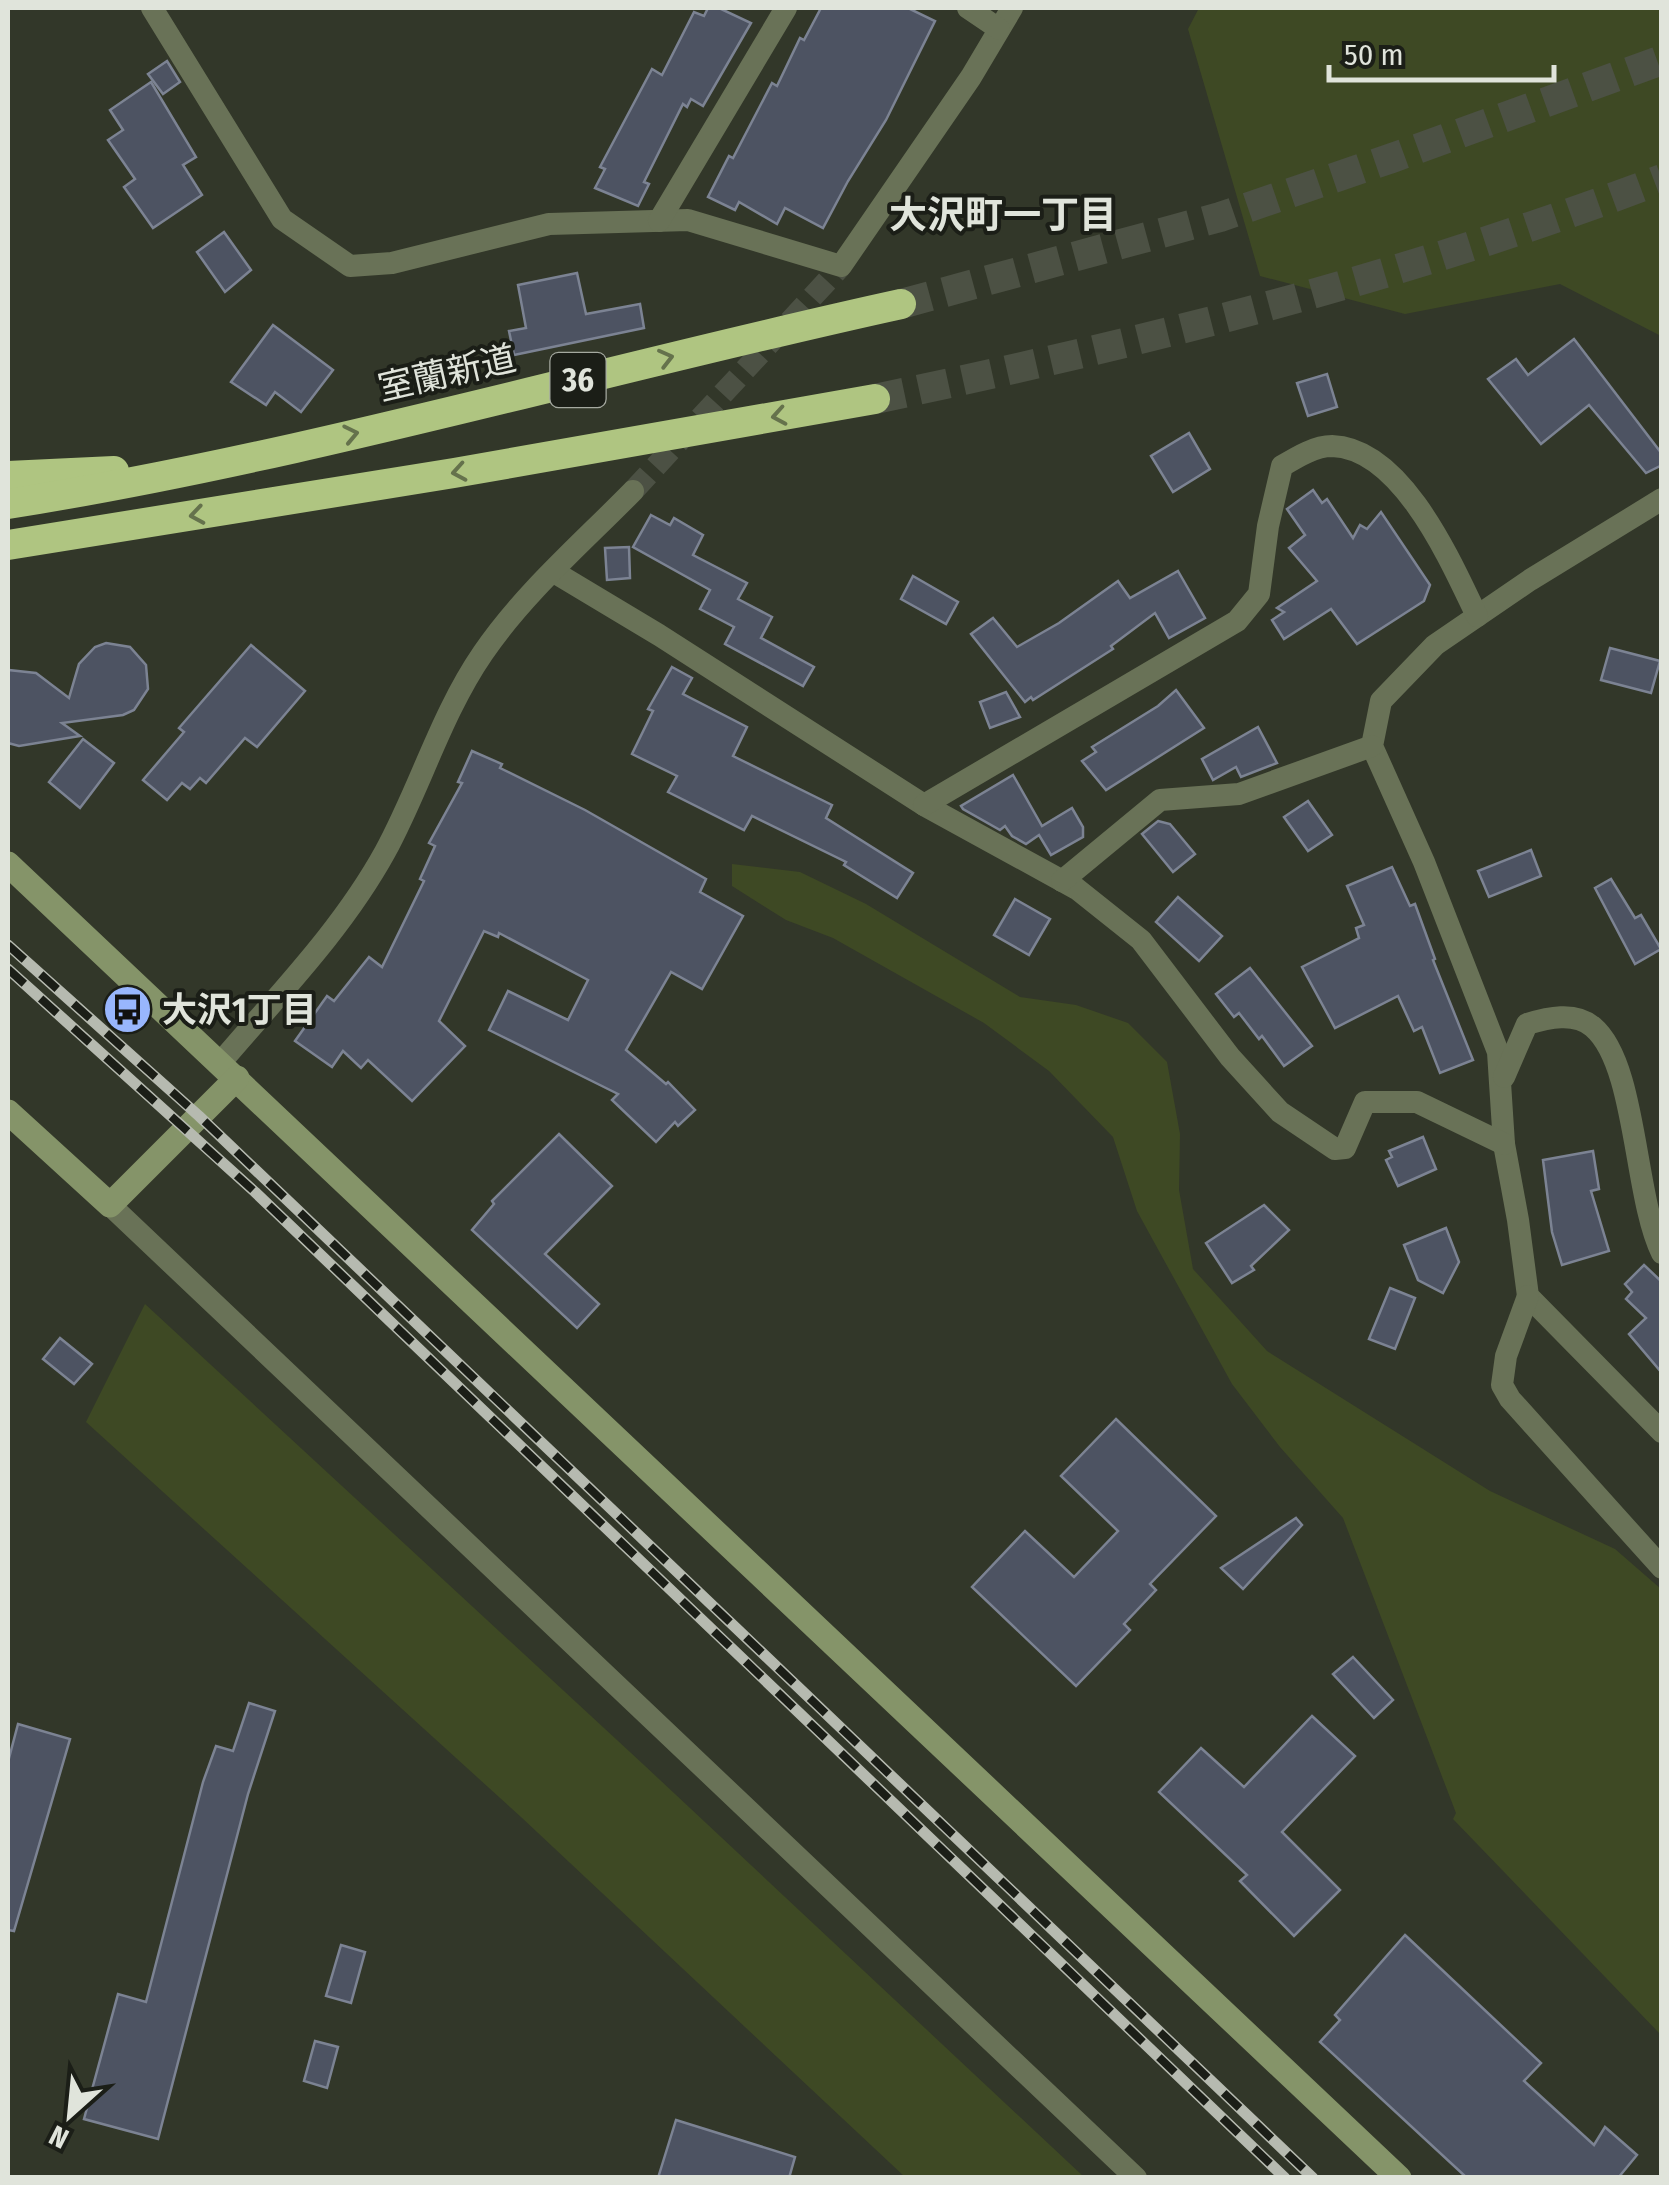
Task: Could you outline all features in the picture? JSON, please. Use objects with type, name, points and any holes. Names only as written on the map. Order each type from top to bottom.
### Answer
[{"type":"highway","name":"室蘭新道","points":[[8,504],[116,487],[438,415],[741,339],[900,304]]},
{"type":"highway","name":"36","points":[[8,546],[875,399]]},
{"type":"highway","points":[[8,476],[194,469]]},
{"type":"street","points":[[152,8],[282,219],[350,266],[392,264],[549,224],[688,220],[842,266],[971,77],[1012,8]]},
{"type":"street","points":[[659,221],[786,8]]},
{"type":"street","points":[[968,8],[999,29]]},
{"type":"street","points":[[924,805],[1237,620],[1258,594],[1282,466],[1302,454],[1330,446],[1364,453],[1400,484],[1446,554],[1477,616]]},
{"type":"street","points":[[110,1205],[229,1070],[357,896],[384,853],[481,655],[519,606],[633,492]]},
{"type":"street","points":[[1662,500],[1435,645],[1381,701],[1372,746],[1424,862],[1498,1052],[1504,1144],[1528,1296],[1506,1356],[1502,1384],[1510,1399],[1662,1568]]},
{"type":"street","points":[[554,572],[924,805],[1062,881],[1141,940],[1230,1057],[1280,1112],[1335,1149],[1344,1148],[1365,1102],[1417,1102],[1504,1144]]},
{"type":"street","points":[[1062,881],[1160,800],[1240,794],[1372,746]]},
{"type":"street","points":[[8,864],[1399,2178]]},
{"type":"street","points":[[1500,1086],[1527,1024],[1558,1016],[1593,1026],[1613,1053],[1636,1141],[1647,1214],[1662,1253]]},
{"type":"street","points":[[8,1112],[1136,2178]]},
{"type":"street","points":[[1528,1296],[1662,1432]]},
{"type":"green space","points":[[1199,8],[1661,8],[1661,336],[1560,284],[1405,314],[1260,276],[1188,29]]},
{"type":"green space","points":[[732,864],[800,872],[866,904],[1020,997],[1076,1005],[1128,1023],[1167,1062],[1180,1134],[1179,1190],[1193,1269],[1267,1351],[1490,1491],[1615,1549],[1661,1589],[1661,2035],[1453,1819],[1456,1813],[1343,1518],[1280,1447],[1232,1384],[1137,1211],[1113,1137],[1049,1071],[984,1023],[833,938],[786,920],[732,886]]},
{"type":"green space","points":[[145,1304],[1084,2177],[905,2177],[521,1817],[86,1422]]},
{"type":"building","points":[[708,8],[719,8],[751,23],[703,106],[691,99],[687,107],[683,104],[644,182],[649,184],[638,206],[595,188],[605,169],[600,167],[652,69],[662,75],[694,12],[704,16]]},
{"type":"building","points":[[821,8],[908,8],[935,21],[886,120],[823,228],[785,208],[777,224],[739,202],[735,210],[708,197],[772,83],[777,86],[800,38],[804,40]]},
{"type":"building","points":[[167,61],[180,82],[163,94],[148,74]]},
{"type":"building","points":[[151,82],[196,157],[183,165],[202,195],[153,228],[124,187],[135,179],[108,140],[123,130],[110,110]]},
{"type":"building","points":[[224,232],[251,270],[225,292],[197,252]]},
{"type":"building","points":[[577,273],[586,314],[640,304],[644,328],[514,355],[509,331],[526,328],[518,285]]},
{"type":"building","points":[[273,325],[333,370],[301,412],[275,392],[266,405],[231,382]]},
{"type":"building","points":[[1574,339],[1662,454],[1662,465],[1646,473],[1589,405],[1541,444],[1488,379],[1516,359],[1528,375]]},
{"type":"building","points":[[1327,374],[1337,407],[1308,416],[1297,383]]},
{"type":"building","points":[[1189,433],[1210,469],[1173,492],[1151,456]]},
{"type":"building","points":[[1313,490],[1322,503],[1327,499],[1353,538],[1360,525],[1367,529],[1381,512],[1430,585],[1424,601],[1357,644],[1331,609],[1284,639],[1272,620],[1284,612],[1277,608],[1317,581],[1289,548],[1305,535],[1287,509]]},
{"type":"building","points":[[651,515],[670,525],[674,518],[703,535],[693,555],[747,583],[738,599],[772,617],[761,638],[814,667],[803,686],[725,644],[734,627],[700,609],[710,590],[633,547]]},
{"type":"building","points":[[629,547],[630,578],[607,580],[605,548]]},
{"type":"building","points":[[1178,571],[1205,618],[1169,638],[1155,613],[1111,646],[1113,649],[1033,700],[1031,697],[1025,702],[971,634],[993,618],[1017,647],[1118,581],[1130,598]]},
{"type":"building","points":[[913,576],[958,602],[946,624],[901,599]]},
{"type":"building","points":[[106,643],[130,647],[146,665],[148,689],[134,710],[62,723],[80,736],[19,746],[8,743],[8,670],[36,673],[69,698],[79,664],[95,647]]},
{"type":"building","points":[[251,645],[305,691],[257,747],[245,738],[206,783],[200,778],[190,789],[182,783],[167,800],[143,780],[184,732],[179,728]]},
{"type":"building","points":[[1610,648],[1660,661],[1651,693],[1601,680]]},
{"type":"building","points":[[672,667],[692,678],[683,694],[747,727],[733,756],[832,805],[826,818],[913,873],[897,898],[844,865],[846,862],[752,816],[744,830],[668,792],[677,776],[632,754],[653,711],[648,709]]},
{"type":"building","points":[[1176,690],[1204,728],[1106,790],[1082,761],[1096,752],[1092,747],[1158,706]]},
{"type":"building","points":[[1006,692],[1020,717],[990,728],[980,702]]},
{"type":"building","points":[[1258,727],[1277,763],[1241,777],[1236,767],[1213,780],[1202,759]]},
{"type":"building","points":[[83,739],[114,763],[80,808],[49,782]]},
{"type":"building","points":[[472,751],[706,879],[700,892],[743,916],[702,989],[671,972],[626,1050],[668,1082],[695,1110],[678,1126],[675,1122],[656,1142],[612,1100],[618,1094],[489,1030],[508,991],[568,1020],[588,980],[499,933],[498,937],[484,931],[439,1021],[465,1046],[412,1101],[368,1060],[361,1068],[343,1051],[332,1067],[295,1041],[327,996],[334,1001],[369,957],[382,967],[424,881],[420,879],[435,846],[429,843],[462,783],[458,782]]},
{"type":"building","points":[[1013,775],[1042,826],[1072,808],[1083,827],[1083,837],[1051,855],[1039,835],[1026,844],[1012,836],[1005,826],[1000,830],[961,806]]},
{"type":"building","points":[[1308,801],[1332,835],[1308,851],[1284,817]]},
{"type":"building","points":[[1158,821],[1170,824],[1195,854],[1173,872],[1142,834]]},
{"type":"building","points":[[1531,850],[1541,876],[1489,897],[1478,871]]},
{"type":"building","points":[[1392,867],[1410,906],[1415,904],[1473,1060],[1440,1073],[1422,1027],[1414,1031],[1398,996],[1335,1028],[1302,967],[1359,938],[1356,928],[1364,925],[1347,886]]},
{"type":"building","points":[[1611,879],[1635,918],[1641,915],[1661,949],[1635,964],[1595,888]]},
{"type":"building","points":[[1178,897],[1222,936],[1199,961],[1156,922]]},
{"type":"building","points":[[1015,899],[1050,919],[1029,955],[994,935]]},
{"type":"building","points":[[1250,968],[1312,1046],[1284,1066],[1262,1036],[1259,1039],[1239,1013],[1234,1017],[1216,994]]},
{"type":"building","points":[[559,1134],[612,1186],[545,1254],[599,1304],[577,1328],[472,1230],[494,1204],[492,1201]]},
{"type":"building","points":[[1423,1137],[1436,1169],[1398,1186],[1386,1160],[1392,1157],[1389,1151]]},
{"type":"building","points":[[1593,1151],[1599,1189],[1591,1191],[1609,1251],[1562,1265],[1552,1232],[1543,1160]]},
{"type":"building","points":[[1264,1205],[1289,1230],[1251,1266],[1254,1270],[1232,1283],[1206,1243]]},
{"type":"building","points":[[1446,1228],[1459,1262],[1443,1293],[1418,1280],[1404,1245]]},
{"type":"building","points":[[1644,1265],[1662,1282],[1662,1373],[1629,1334],[1646,1318],[1626,1299],[1632,1292],[1625,1284]]},
{"type":"building","points":[[1390,1288],[1415,1298],[1395,1349],[1369,1339]]},
{"type":"building","points":[[60,1338],[92,1364],[74,1384],[43,1359]]},
{"type":"building","points":[[1116,1419],[1216,1516],[1150,1584],[1156,1590],[1124,1624],[1130,1630],[1076,1686],[972,1587],[1025,1531],[1074,1577],[1118,1531],[1061,1476]]},
{"type":"building","points":[[1296,1518],[1302,1525],[1243,1589],[1221,1568]]},
{"type":"building","points":[[1353,1657],[1393,1700],[1374,1718],[1333,1674]]},
{"type":"building","points":[[249,1703],[275,1711],[248,1794],[158,2139],[84,2119],[118,1994],[146,2002],[203,1782],[216,1746],[233,1751]]},
{"type":"building","points":[[1312,1716],[1355,1756],[1282,1832],[1340,1890],[1294,1936],[1240,1881],[1247,1875],[1159,1792],[1201,1748],[1244,1787]]},
{"type":"building","points":[[18,1724],[70,1739],[14,1931],[8,1930],[8,1762]]},
{"type":"building","points":[[1405,1935],[1541,2063],[1524,2081],[1594,2145],[1605,2127],[1637,2155],[1618,2178],[1467,2178],[1320,2042],[1340,2020],[1335,2015]]},
{"type":"building","points":[[341,1945],[365,1952],[351,2003],[326,1996]]},
{"type":"building","points":[[315,2041],[338,2047],[327,2088],[304,2081]]},
{"type":"building","points":[[676,2120],[795,2157],[789,2178],[658,2178]]},
{"type":"tunnel","points":[[901,304],[1220,217],[1662,60]]},
{"type":"tunnel","points":[[875,399],[1075,355],[1273,305],[1469,247],[1662,179]]},
{"type":"tunnel","points":[[633,491],[841,266]]},
{"type":"railway","points":[[8,945],[199,1116],[1313,2178]]},
{"type":"railway","points":[[8,969],[255,1192],[1285,2178]]},
{"type":"place","name":"大沢1丁目","points":[[127,1010]]},
{"type":"district","name":"大沢町一丁目","points":[[1003,215]]}]
